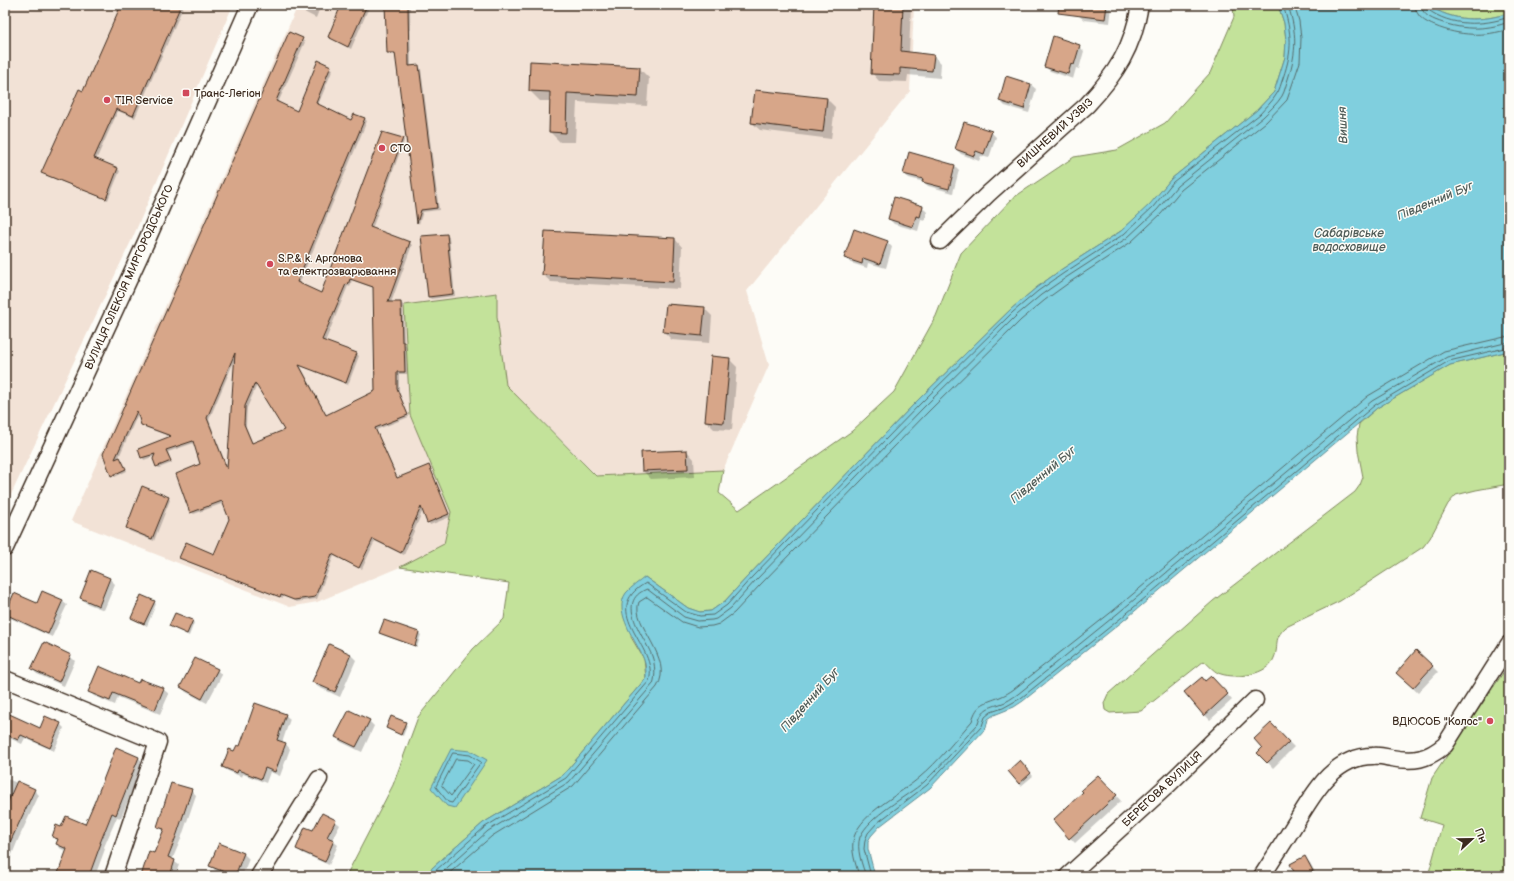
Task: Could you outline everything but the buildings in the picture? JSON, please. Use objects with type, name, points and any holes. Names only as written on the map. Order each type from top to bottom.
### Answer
[{"type":"street","name":"ВУЛИЦЯ ОЛЕКСІЯ МИРГОРОДСЬКОГО","points":[[5,548],[11,522],[146,242],[250,5]]},
{"type":"street","name":"ВИШНЕВИЙ УЗВІЗ","points":[[940,241],[988,194],[1102,90],[1115,73],[1128,47],[1132,38],[1140,5]]},
{"type":"street","points":[[1262,876],[1314,793],[1339,767],[1349,761],[1374,756],[1408,761],[1419,760],[1445,745],[1509,644]]},
{"type":"street","points":[[5,679],[158,742],[113,876]]},
{"type":"street","name":"БЕРЕГОВА ВУЛИЦЯ","points":[[1068,876],[1169,784],[1255,700]]},
{"type":"street","points":[[259,876],[319,779]]},
{"type":"shaded area","points":[[5,5],[233,5],[133,237],[8,501],[5,501]]},
{"type":"shaded area","points":[[298,5],[914,5],[910,91],[747,291],[769,365],[723,470],[597,476],[506,385],[497,317],[497,293],[459,297],[410,415],[451,512],[444,544],[400,567],[317,602],[290,607],[71,521]]},
{"type":"green space","points":[[1233,5],[1278,5],[1284,23],[1286,40],[1285,57],[1274,92],[1257,110],[1171,179],[1151,204],[1121,231],[1062,269],[1011,309],[917,401],[725,601],[711,611],[699,612],[688,608],[645,577],[631,637],[644,659],[646,678],[563,775],[483,823],[432,868],[427,876],[346,876],[393,785],[418,717],[473,649],[504,619],[509,583],[400,567],[444,544],[451,512],[410,415],[404,305],[497,293],[497,317],[506,385],[596,476],[723,470],[719,493],[739,510],[852,431],[894,392],[936,316],[961,253],[1013,198],[1074,157],[1117,150],[1165,123],[1210,73],[1234,17]]},
{"type":"green space","points":[[1428,5],[1509,5],[1509,13],[1488,18],[1467,19],[1447,15]]},
{"type":"green space","points":[[1509,351],[1509,484],[1456,495],[1448,504],[1430,538],[1423,547],[1340,601],[1286,627],[1279,635],[1276,653],[1271,664],[1259,672],[1243,676],[1227,675],[1212,669],[1204,661],[1141,711],[1110,713],[1105,710],[1104,703],[1108,694],[1213,601],[1355,492],[1363,477],[1358,451],[1357,437],[1359,424],[1377,408],[1450,365]]},
{"type":"green space","name":"ВДЮСОБ \"Колос\"","points":[[1509,664],[1509,876],[1428,876],[1442,825],[1420,818],[1432,778]]},
{"type":"water","name":"Сабарівське водосховище","points":[[1278,5],[1428,5],[1447,15],[1467,19],[1488,18],[1509,13],[1509,351],[1450,365],[1377,408],[1123,621],[1023,701],[1014,707],[988,719],[986,728],[930,788],[880,826],[871,836],[868,841],[868,849],[875,876],[427,876],[432,868],[483,823],[563,775],[646,678],[646,666],[644,660],[624,618],[622,609],[626,593],[630,589],[645,577],[688,608],[700,612],[711,611],[725,601],[917,401],[1011,309],[1062,269],[1121,231],[1150,204],[1171,179],[1257,110],[1274,92],[1285,57],[1286,40],[1284,23]]},
{"type":"water","points":[[451,749],[471,751],[487,760],[455,808],[447,806],[431,788]]},
{"type":"place","name":"Транс-Легіон","points":[[186,93]]},
{"type":"place","name":"TIR Service","points":[[107,100]]},
{"type":"place","name":"СТО","points":[[382,148]]},
{"type":"place","name":"S.P.& k. Аргонова та електрозварювання","points":[[270,264]]},
{"type":"place","name":"ВДЮСОБ \"Колос\"","points":[[1490,721]]},
{"type":"water label","name":"Вишня","points":[[1343,125]]},
{"type":"water label","name":"Південний Буг","points":[[1435,201]]},
{"type":"water label","name":"Південний Буг","points":[[1043,475]]},
{"type":"water label","name":"Південний Буг","points":[[810,700]]}]
